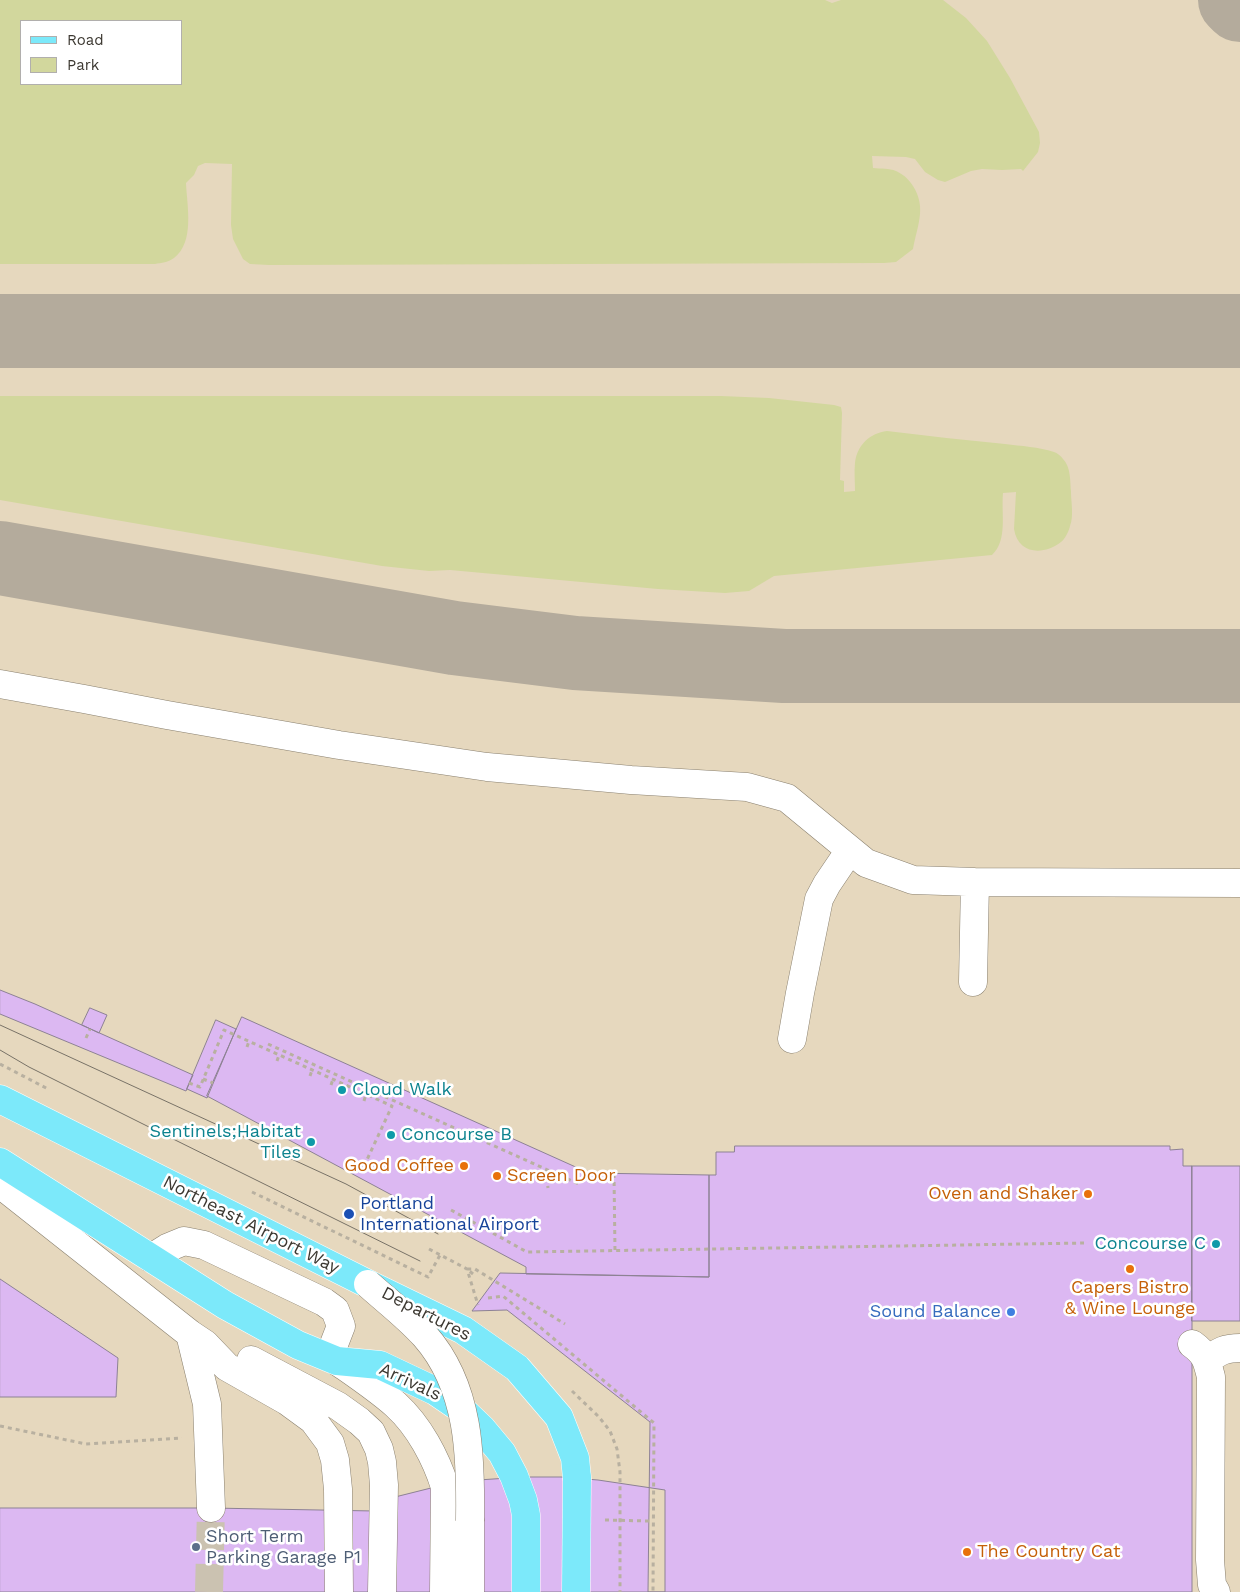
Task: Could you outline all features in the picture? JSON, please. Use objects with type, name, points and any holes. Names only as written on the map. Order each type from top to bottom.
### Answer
[{"type":"main road","name":"Northeast Airport Way","points":[[0,1099],[368,1284]]},
{"type":"main road","points":[[0,1162],[225,1305],[298,1345],[333,1359]]},
{"type":"main road","name":"Departures","points":[[368,1284],[463,1330],[517,1368],[559,1417],[575,1458],[577,1478],[576,1592]]},
{"type":"main road","name":"Arrivals","points":[[333,1359],[380,1365],[436,1391],[460,1408],[482,1429],[502,1453],[514,1476],[523,1500],[526,1515],[526,1592]]},
{"type":"lane","points":[[0,684],[339,745],[487,767],[630,780],[747,787],[787,798],[866,863],[913,880],[1240,883]]},
{"type":"lane","points":[[792,1039],[819,900],[827,884],[850,850]]},
{"type":"lane","points":[[973,982],[975,882]]},
{"type":"lane","points":[[0,1184],[197,1339],[227,1367],[287,1401],[313,1420],[330,1443],[336,1460],[339,1592]]},
{"type":"lane","points":[[151,1258],[167,1248],[184,1241],[204,1245],[324,1302],[334,1310],[341,1326],[333,1359]]},
{"type":"lane","name":"Departures","points":[[368,1284],[425,1336],[443,1362],[464,1414],[471,1474],[470,1592]]},
{"type":"lane","points":[[197,1339],[207,1404],[211,1508]]},
{"type":"lane","points":[[197,1339],[239,1353],[338,1406],[360,1421],[371,1432],[379,1449],[384,1484],[382,1592]]},
{"type":"lane","points":[[1216,1592],[1212,1585],[1210,1560],[1211,1377],[1200,1352],[1240,1348]]},
{"type":"lane","name":"Arrivals","points":[[333,1359],[396,1406],[418,1432],[440,1471],[445,1487],[444,1592]]},
{"type":"path","points":[[86,1038],[90,1029]]},
{"type":"path","points":[[189,1083],[200,1087],[224,1030],[366,1094],[392,1106],[365,1164]]},
{"type":"path","points":[[247,1047],[249,1041]]},
{"type":"path","points":[[268,1044],[581,1186]]},
{"type":"path","points":[[277,1061],[279,1055]]},
{"type":"path","points":[[310,1076],[312,1070]]},
{"type":"path","points":[[203,1079],[213,1083]]},
{"type":"path","points":[[331,1086],[333,1079]]},
{"type":"path","points":[[364,1101],[366,1094]]},
{"type":"path","points":[[546,1170],[548,1188]]},
{"type":"path","points":[[614,1174],[615,1252]]},
{"type":"path","points":[[245,1189],[428,1277],[440,1254]]},
{"type":"path","points":[[451,1210],[527,1252],[1084,1243]]},
{"type":"path","points":[[429,1249],[473,1274]]},
{"type":"path","points":[[467,1269],[479,1311]]},
{"type":"path","points":[[467,1269],[474,1270],[565,1324]]},
{"type":"path","points":[[488,1298],[503,1296],[654,1423],[653,1592]]},
{"type":"path","points":[[572,1391],[599,1417],[610,1431],[617,1449],[620,1472],[620,1592]]},
{"type":"path","points":[[0,1426],[86,1444],[208,1436]]},
{"type":"path","points":[[576,1520],[648,1521]]},
{"type":"shaded area","name":"Portland International Airport","points":[[0,0],[1240,0],[1240,1592],[0,1592]]},
{"type":"green space","points":[[0,0],[825,0],[832,3],[841,0],[943,0],[966,18],[987,41],[1010,78],[1039,132],[1040,143],[1038,152],[1023,171],[1021,169],[982,169],[971,171],[945,182],[925,172],[915,159],[872,156],[873,168],[891,169],[902,174],[911,183],[918,195],[920,208],[913,249],[896,262],[250,264],[243,259],[233,239],[231,225],[232,164],[205,163],[198,166],[194,175],[186,183],[188,223],[185,243],[181,251],[174,258],[155,264],[0,264]]},
{"type":"green space","points":[[0,396],[721,396],[769,398],[834,405],[841,407],[842,413],[840,480],[844,481],[844,492],[855,491],[855,463],[858,451],[865,441],[881,432],[887,431],[1024,446],[1054,452],[1066,462],[1070,479],[1072,518],[1068,532],[1061,542],[1039,551],[1026,548],[1020,544],[1014,529],[1016,492],[1003,493],[1002,534],[997,549],[992,555],[774,576],[749,591],[725,593],[382,566],[0,500]]},
{"type":"building","points":[[0,990],[193,1075],[186,1091],[0,1014]]},
{"type":"building","points":[[90,1008],[107,1015],[99,1033],[82,1025]]},
{"type":"building","name":"Concourse B","points":[[242,1017],[589,1173],[709,1175],[709,1277],[526,1274],[526,1267],[207,1096]]},
{"type":"building","points":[[216,1020],[236,1029],[207,1098],[187,1089]]},
{"type":"building","points":[[735,1146],[1170,1146],[1170,1150],[1183,1149],[1183,1166],[1192,1166],[1192,1592],[648,1592],[650,1422],[507,1310],[472,1311],[500,1273],[709,1277],[709,1175],[716,1175],[716,1152],[734,1152]]},
{"type":"building","name":"Concourse C","points":[[1192,1166],[1240,1166],[1240,1321],[1192,1321]]},
{"type":"building","points":[[0,1279],[118,1358],[116,1397],[0,1397]]},
{"type":"building","points":[[561,1477],[598,1480],[665,1490],[665,1592],[391,1592],[391,1498],[435,1487],[479,1480]]},
{"type":"building","name":"Short Term Parking Garage P1","points":[[0,1508],[211,1508],[374,1511],[391,1592],[0,1592]]},
{"type":"taxiway","points":[[1235,0],[1240,5]]},
{"type":"taxiway","points":[[0,331],[1240,331]]},
{"type":"taxiway","points":[[0,558],[454,638],[575,653],[784,666],[1240,666]]},
{"type":"tunnel","points":[[209,1592],[211,1508]]},
{"type":"tram line","points":[[0,1025],[346,1184],[438,1234]]},
{"type":"tram line","points":[[0,1050],[29,1067],[420,1261]]},
{"type":"place","name":"Cloud Walk","points":[[342,1090]]},
{"type":"place","name":"Concourse B","points":[[391,1135]]},
{"type":"place","name":"Sentinels;Habitat Tiles","points":[[311,1142]]},
{"type":"place","name":"Good Coffee","points":[[464,1166]]},
{"type":"place","name":"Screen Door","points":[[497,1176]]},
{"type":"place","name":"Oven and Shaker","points":[[1088,1194]]},
{"type":"place","name":"Portland International Airport","points":[[349,1214]]},
{"type":"place","name":"Concourse C","points":[[1216,1244]]},
{"type":"place","name":"Capers Bistro & Wine Lounge","points":[[1130,1269]]},
{"type":"place","name":"Sound Balance","points":[[1011,1312]]},
{"type":"place","name":"Short Term Parking Garage P1","points":[[196,1547]]},
{"type":"place","name":"The Country Cat","points":[[967,1552]]}]
